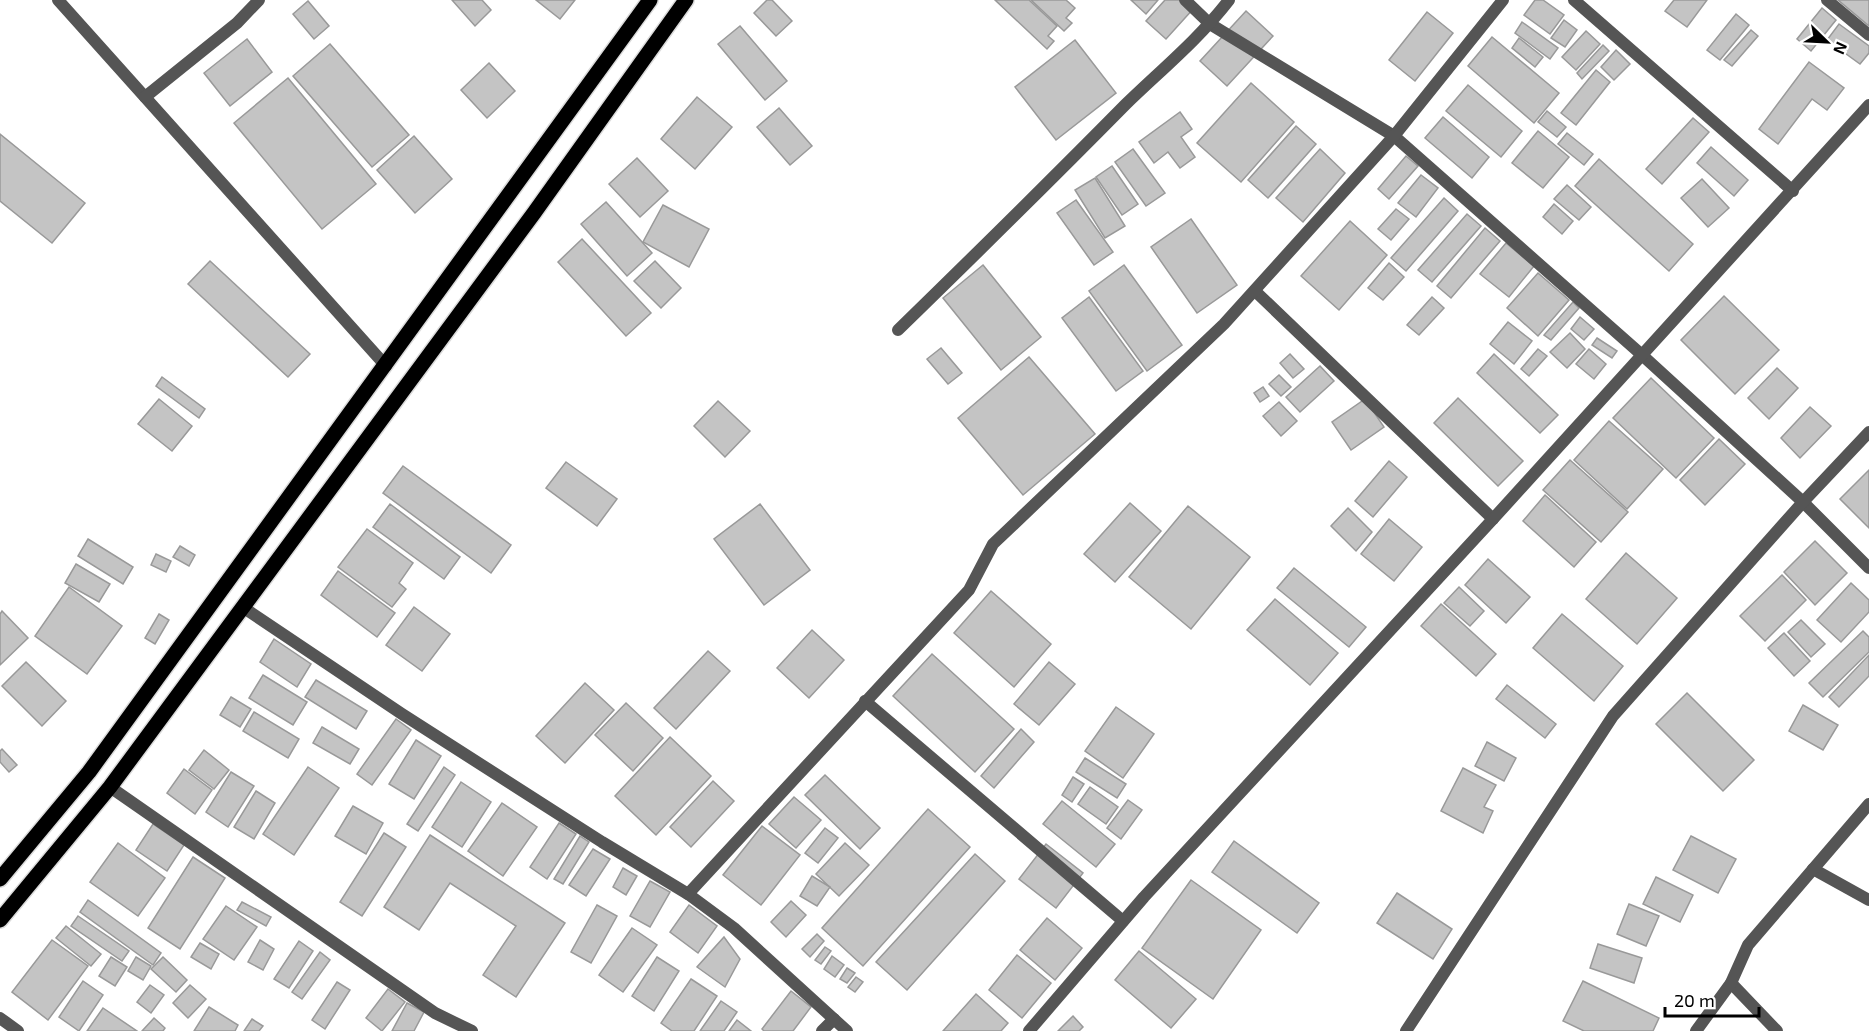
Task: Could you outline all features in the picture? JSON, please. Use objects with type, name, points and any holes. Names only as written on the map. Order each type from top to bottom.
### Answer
[{"type":"main road","points":[[0,879],[89,772],[650,0]]},
{"type":"main road","points":[[0,920],[111,787],[534,213],[686,0]]},
{"type":"street","points":[[58,0],[386,366]]},
{"type":"street","points":[[145,97],[237,22],[259,0]]},
{"type":"street","points":[[1185,0],[1210,24],[1394,136],[1642,355],[1803,502],[1869,568]]},
{"type":"street","points":[[898,330],[1210,24],[1229,0]]},
{"type":"street","points":[[688,894],[969,590],[993,544],[1224,324],[1255,291],[1394,136],[1503,0]]},
{"type":"street","points":[[1574,0],[1793,190]]},
{"type":"street","points":[[1827,0],[1869,35]]},
{"type":"street","points":[[1029,1031],[1123,921],[1493,519],[1869,105]]},
{"type":"street","points":[[1255,291],[1493,519]]},
{"type":"street","points":[[1406,1031],[1613,716],[1803,502],[1869,432]]},
{"type":"street","points":[[244,608],[402,714],[688,894],[734,928],[847,1031]]},
{"type":"street","points":[[865,701],[1123,921]]},
{"type":"street","points":[[111,787],[435,1013],[471,1031]]},
{"type":"street","points":[[1696,1031],[1731,983],[1748,945],[1869,804]]},
{"type":"street","points":[[1813,869],[1869,900]]},
{"type":"street","points":[[1731,983],[1777,1031]]},
{"type":"street","points":[[0,1018],[18,1031]]},
{"type":"street","points":[[822,1031],[834,1018]]},
{"type":"building","points":[[452,0],[482,0],[491,10],[475,26]]},
{"type":"building","points":[[536,0],[575,0],[560,19]]},
{"type":"building","points":[[767,0],[772,0],[792,21],[776,36],[754,13]]},
{"type":"building","points":[[995,0],[1029,0],[1057,26],[1048,36],[1054,41],[1047,49]]},
{"type":"building","points":[[1031,0],[1066,0],[1075,8],[1066,18],[1072,23],[1064,31]]},
{"type":"building","points":[[1131,0],[1158,0],[1146,14]]},
{"type":"building","points":[[1165,0],[1185,0],[1194,8],[1166,39],[1146,21]]},
{"type":"building","points":[[1535,0],[1543,0],[1564,15],[1550,34],[1524,15]]},
{"type":"building","points":[[1674,0],[1707,0],[1687,27],[1665,11]]},
{"type":"building","points":[[1838,0],[1869,0],[1869,26]]},
{"type":"building","points":[[308,1],[329,26],[314,39],[293,14]]},
{"type":"building","points":[[1822,8],[1836,20],[1811,51],[1797,39]]},
{"type":"building","points":[[1246,11],[1273,36],[1227,86],[1200,61]]},
{"type":"building","points":[[1427,12],[1453,33],[1415,81],[1389,60]]},
{"type":"building","points":[[1736,14],[1749,25],[1720,60],[1707,50]]},
{"type":"building","points":[[1564,20],[1577,30],[1565,47],[1551,38]]},
{"type":"building","points":[[1522,22],[1558,48],[1550,59],[1515,33]]},
{"type":"building","points":[[1839,24],[1869,46],[1869,53],[1860,64],[1827,40]]},
{"type":"building","points":[[740,26],[787,81],[765,100],[718,44]]},
{"type":"building","points":[[1751,30],[1758,36],[1732,66],[1724,60]]},
{"type":"building","points":[[1586,31],[1600,44],[1576,70],[1562,57]]},
{"type":"building","points":[[1492,37],[1559,93],[1534,123],[1468,66]]},
{"type":"building","points":[[1519,38],[1543,57],[1535,67],[1512,48]]},
{"type":"building","points":[[247,39],[272,72],[230,106],[204,73]]},
{"type":"building","points":[[1075,40],[1116,93],[1056,140],[1015,87]]},
{"type":"building","points":[[330,44],[409,135],[372,167],[293,76]]},
{"type":"building","points":[[1603,45],[1609,51],[1582,79],[1577,73]]},
{"type":"building","points":[[1616,50],[1630,64],[1614,80],[1601,67]]},
{"type":"building","points":[[1809,62],[1844,88],[1827,110],[1812,99],[1778,144],[1759,129]]},
{"type":"building","points":[[489,63],[515,91],[487,118],[461,90]]},
{"type":"building","points":[[1596,70],[1610,82],[1576,125],[1561,113]]},
{"type":"building","points":[[288,78],[376,184],[322,229],[234,123]]},
{"type":"building","points":[[1251,83],[1294,122],[1241,182],[1197,143]]},
{"type":"building","points":[[1468,85],[1522,131],[1501,157],[1446,111]]},
{"type":"building","points":[[697,97],[732,127],[695,169],[661,139]]},
{"type":"building","points":[[779,108],[812,146],[790,165],[757,127]]},
{"type":"building","points":[[1547,111],[1566,127],[1557,137],[1538,122]]},
{"type":"building","points":[[1180,112],[1192,129],[1181,137],[1195,157],[1180,168],[1168,152],[1154,163],[1139,142]]},
{"type":"building","points":[[1443,117],[1489,157],[1472,178],[1425,138]]},
{"type":"building","points":[[1693,118],[1709,132],[1662,184],[1646,169]]},
{"type":"building","points":[[1296,126],[1316,144],[1268,198],[1248,180]]},
{"type":"building","points":[[1538,131],[1569,157],[1543,188],[1512,163]]},
{"type":"building","points":[[1567,133],[1593,154],[1584,165],[1558,144]]},
{"type":"building","points":[[0,134],[85,203],[52,243],[0,201]]},
{"type":"building","points":[[414,136],[452,179],[415,213],[377,170]]},
{"type":"building","points":[[1711,147],[1748,180],[1734,196],[1697,163]]},
{"type":"building","points":[[1133,149],[1165,193],[1146,206],[1115,162]]},
{"type":"building","points":[[1320,149],[1345,173],[1303,222],[1276,198]]},
{"type":"building","points":[[1406,156],[1418,166],[1389,199],[1378,189]]},
{"type":"building","points":[[637,158],[668,191],[640,217],[609,184]]},
{"type":"building","points":[[1599,159],[1693,244],[1669,271],[1575,186]]},
{"type":"building","points":[[1112,166],[1138,204],[1122,215],[1096,177]]},
{"type":"building","points":[[1421,175],[1438,188],[1416,217],[1398,203]]},
{"type":"building","points":[[1095,178],[1125,226],[1105,238],[1075,190]]},
{"type":"building","points":[[1702,179],[1729,208],[1708,227],[1681,198]]},
{"type":"building","points":[[1567,185],[1591,207],[1579,220],[1554,199]]},
{"type":"building","points":[[1444,198],[1458,211],[1406,271],[1391,258]]},
{"type":"building","points":[[1076,200],[1113,252],[1094,265],[1057,213]]},
{"type":"building","points":[[606,202],[652,253],[627,276],[581,224]]},
{"type":"building","points":[[1554,204],[1573,221],[1562,234],[1543,217]]},
{"type":"building","points":[[663,205],[709,229],[689,267],[643,242]]},
{"type":"building","points":[[1396,209],[1409,219],[1391,240],[1378,229]]},
{"type":"building","points":[[1467,214],[1481,226],[1432,282],[1418,270]]},
{"type":"building","points":[[1191,219],[1237,285],[1197,313],[1151,247]]},
{"type":"building","points":[[1350,221],[1387,255],[1339,310],[1301,276]]},
{"type":"building","points":[[1485,228],[1500,241],[1451,298],[1437,286]]},
{"type":"building","points":[[582,239],[651,313],[626,336],[558,262]]},
{"type":"building","points":[[1506,243],[1534,266],[1509,297],[1480,274]]},
{"type":"building","points":[[210,261],[310,354],[288,377],[188,284]]},
{"type":"building","points":[[655,261],[681,288],[661,308],[634,281]]},
{"type":"building","points":[[1389,263],[1404,277],[1383,300],[1368,288]]},
{"type":"building","points":[[983,265],[1041,337],[1001,370],[943,298]]},
{"type":"building","points":[[1124,265],[1182,345],[1147,371],[1089,291]]},
{"type":"building","points":[[1538,273],[1569,300],[1538,336],[1507,308]]},
{"type":"building","points":[[1724,296],[1779,350],[1735,394],[1681,340]]},
{"type":"building","points":[[1089,297],[1143,371],[1116,391],[1062,318]]},
{"type":"building","points":[[1432,297],[1444,308],[1419,335],[1407,325]]},
{"type":"building","points":[[1573,302],[1579,308],[1551,340],[1544,335]]},
{"type":"building","points":[[1580,317],[1594,329],[1584,340],[1571,329]]},
{"type":"building","points":[[1508,322],[1532,341],[1514,364],[1490,344]]},
{"type":"building","points":[[1570,333],[1585,349],[1567,368],[1550,352]]},
{"type":"building","points":[[1597,338],[1617,351],[1612,358],[1592,345]]},
{"type":"building","points":[[941,348],[962,373],[948,384],[927,359]]},
{"type":"building","points":[[1538,349],[1547,356],[1529,376],[1521,369]]},
{"type":"building","points":[[1589,349],[1606,364],[1594,379],[1576,364]]},
{"type":"building","points":[[1290,354],[1304,369],[1293,378],[1280,363]]},
{"type":"building","points":[[1494,354],[1558,415],[1540,433],[1477,373]]},
{"type":"building","points":[[1029,357],[1095,434],[1023,495],[958,418]]},
{"type":"building","points":[[1320,366],[1334,381],[1300,412],[1286,397]]},
{"type":"building","points":[[1777,368],[1798,388],[1769,419],[1748,398]]},
{"type":"building","points":[[1279,375],[1291,387],[1281,396],[1269,384]]},
{"type":"building","points":[[162,377],[205,409],[199,418],[156,386]]},
{"type":"building","points":[[1651,378],[1714,438],[1676,478],[1613,418]]},
{"type":"building","points":[[1263,387],[1269,396],[1260,402],[1254,393]]},
{"type":"building","points":[[1458,398],[1523,461],[1498,486],[1434,423]]},
{"type":"building","points":[[159,399],[192,426],[172,451],[138,424]]},
{"type":"building","points":[[1365,399],[1384,427],[1351,450],[1332,422]]},
{"type":"building","points":[[718,401],[750,431],[725,457],[694,426]]},
{"type":"building","points":[[1279,402],[1297,421],[1281,436],[1263,416]]},
{"type":"building","points":[[1810,407],[1831,426],[1800,458],[1781,438]]},
{"type":"building","points":[[1609,421],[1663,469],[1627,509],[1574,460]]},
{"type":"building","points":[[1719,439],[1745,464],[1705,505],[1680,480]]},
{"type":"building","points":[[1570,460],[1628,512],[1601,542],[1543,490]]},
{"type":"building","points":[[1389,461],[1407,477],[1373,517],[1355,501]]},
{"type":"building","points":[[566,462],[617,499],[597,526],[546,488]]},
{"type":"building","points":[[403,466],[511,545],[491,573],[383,493]]},
{"type":"building","points":[[1869,470],[1869,528],[1840,499]]},
{"type":"building","points":[[1545,495],[1596,542],[1574,567],[1523,521]]},
{"type":"building","points":[[1130,503],[1161,531],[1115,582],[1084,554]]},
{"type":"building","points":[[390,504],[460,557],[444,579],[373,527]]},
{"type":"building","points":[[760,504],[810,570],[764,605],[714,539]]},
{"type":"building","points":[[1188,506],[1250,557],[1191,629],[1129,577]]},
{"type":"building","points":[[1348,508],[1372,532],[1356,551],[1331,526]]},
{"type":"building","points":[[1389,519],[1422,547],[1394,581],[1361,554]]},
{"type":"building","points":[[367,529],[413,563],[399,583],[406,589],[392,607],[338,567]]},
{"type":"building","points":[[88,539],[133,567],[123,584],[78,556]]},
{"type":"building","points":[[1815,541],[1847,573],[1815,605],[1784,572]]},
{"type":"building","points":[[180,546],[195,555],[189,566],[173,557]]},
{"type":"building","points":[[1626,553],[1677,598],[1637,644],[1586,599]]},
{"type":"building","points":[[156,554],[171,561],[166,572],[151,565]]},
{"type":"building","points":[[1488,559],[1530,597],[1506,623],[1465,585]]},
{"type":"building","points":[[76,564],[110,584],[99,602],[65,583]]},
{"type":"building","points":[[1294,568],[1366,627],[1349,647],[1277,588]]},
{"type":"building","points":[[338,571],[395,613],[377,637],[321,595]]},
{"type":"building","points":[[1782,575],[1806,600],[1765,641],[1740,616]]},
{"type":"building","points":[[1851,583],[1869,600],[1869,612],[1841,642],[1817,620]]},
{"type":"building","points":[[69,587],[122,626],[87,674],[35,636]]},
{"type":"building","points":[[1459,587],[1484,611],[1470,626],[1444,603]]},
{"type":"building","points":[[991,591],[1051,644],[1014,687],[954,633]]},
{"type":"building","points":[[1275,599],[1338,653],[1310,685],[1247,630]]},
{"type":"building","points":[[1441,604],[1496,654],[1476,676],[1421,626]]},
{"type":"building","points":[[414,607],[450,634],[422,671],[386,645]]},
{"type":"building","points":[[2,611],[28,638],[0,665],[0,614]]},
{"type":"building","points":[[159,614],[169,620],[155,644],[145,638]]},
{"type":"building","points":[[1562,614],[1623,666],[1594,701],[1533,648]]},
{"type":"building","points":[[1801,620],[1825,644],[1811,657],[1788,632]]},
{"type":"building","points":[[812,630],[844,660],[809,698],[777,668]]},
{"type":"building","points":[[1863,631],[1869,637],[1869,652],[1823,697],[1809,683]]},
{"type":"building","points":[[1784,633],[1810,661],[1794,676],[1768,648]]},
{"type":"building","points":[[274,639],[311,664],[297,687],[260,662]]},
{"type":"building","points":[[708,651],[730,671],[676,729],[654,708]]},
{"type":"building","points":[[932,654],[1014,729],[975,772],[893,696]]},
{"type":"building","points":[[1869,655],[1869,676],[1839,707],[1829,697]]},
{"type":"building","points":[[26,662],[66,701],[42,726],[2,686]]},
{"type":"building","points":[[1049,662],[1075,684],[1039,725],[1014,704]]},
{"type":"building","points":[[263,675],[307,702],[293,725],[249,698]]},
{"type":"building","points":[[316,680],[367,711],[356,729],[305,697]]},
{"type":"building","points":[[585,683],[614,710],[565,763],[536,736]]},
{"type":"building","points":[[1507,685],[1556,724],[1545,738],[1496,699]]},
{"type":"building","points":[[1687,693],[1754,760],[1723,791],[1656,724]]},
{"type":"building","points":[[231,697],[251,709],[240,727],[220,715]]},
{"type":"building","points":[[626,703],[663,738],[633,771],[595,735]]},
{"type":"building","points":[[1803,705],[1838,725],[1823,750],[1789,731]]},
{"type":"building","points":[[1116,707],[1154,734],[1123,778],[1085,751]]},
{"type":"building","points":[[254,712],[299,739],[288,758],[243,731]]},
{"type":"building","points":[[396,719],[411,730],[372,785],[357,774]]},
{"type":"building","points":[[322,727],[359,749],[350,764],[313,743]]},
{"type":"building","points":[[1021,729],[1034,742],[994,788],[981,776]]},
{"type":"building","points":[[670,737],[711,776],[656,835],[615,796]]},
{"type":"building","points":[[416,740],[441,756],[414,799],[389,784]]},
{"type":"building","points":[[1487,742],[1516,758],[1504,781],[1475,766]]},
{"type":"building","points":[[2,749],[17,765],[9,772],[0,762]]},
{"type":"building","points":[[204,750],[229,770],[214,789],[189,770]]},
{"type":"building","points":[[1085,758],[1126,784],[1117,798],[1076,772]]},
{"type":"building","points":[[308,767],[339,788],[294,855],[263,834]]},
{"type":"building","points":[[444,767],[455,775],[418,831],[407,824]]},
{"type":"building","points":[[1463,768],[1496,785],[1484,807],[1493,811],[1483,833],[1441,811]]},
{"type":"building","points":[[184,769],[212,790],[195,814],[167,793]]},
{"type":"building","points":[[231,772],[254,786],[228,827],[206,812]]},
{"type":"building","points":[[825,775],[880,828],[860,849],[805,795]]},
{"type":"building","points":[[1073,777],[1084,784],[1072,802],[1062,795]]},
{"type":"building","points":[[713,781],[734,801],[691,847],[670,827]]},
{"type":"building","points":[[461,782],[491,802],[462,847],[432,827]]},
{"type":"building","points":[[1090,787],[1118,807],[1106,824],[1078,804]]},
{"type":"building","points":[[256,791],[275,803],[254,839],[234,827]]},
{"type":"building","points":[[794,797],[821,820],[796,848],[769,824]]},
{"type":"building","points":[[1128,800],[1142,810],[1121,839],[1107,828]]},
{"type":"building","points":[[1062,801],[1115,844],[1096,867],[1043,824]]},
{"type":"building","points":[[502,803],[537,827],[503,876],[468,851]]},
{"type":"building","points":[[353,806],[383,823],[366,854],[335,836]]},
{"type":"building","points":[[928,809],[970,847],[863,966],[822,928]]},
{"type":"building","points":[[559,823],[576,834],[547,879],[530,867]]},
{"type":"building","points":[[153,824],[184,845],[167,871],[136,850]]},
{"type":"building","points":[[762,826],[800,855],[761,905],[723,875]]},
{"type":"building","points":[[825,828],[838,838],[818,863],[805,853]]},
{"type":"building","points":[[384,833],[406,847],[362,916],[340,902]]},
{"type":"building","points":[[430,835],[565,923],[516,997],[483,975],[516,926],[450,883],[419,930],[384,907]]},
{"type":"building","points":[[580,836],[589,842],[563,884],[554,879]]},
{"type":"building","points":[[1691,836],[1736,859],[1718,893],[1673,870]]},
{"type":"building","points":[[1234,841],[1319,903],[1297,933],[1212,872]]},
{"type":"building","points":[[118,843],[165,878],[138,916],[90,882]]},
{"type":"building","points":[[845,843],[869,865],[839,896],[816,874]]},
{"type":"building","points":[[1046,844],[1083,873],[1056,908],[1019,879]]},
{"type":"building","points":[[593,849],[610,859],[586,896],[569,885]]},
{"type":"building","points":[[975,854],[1005,881],[907,990],[876,962]]},
{"type":"building","points":[[193,857],[225,878],[180,949],[148,928]]},
{"type":"building","points":[[623,868],[637,876],[626,895],[613,887]]},
{"type":"building","points":[[812,876],[830,887],[817,906],[800,896]]},
{"type":"building","points":[[1656,877],[1693,895],[1680,922],[1643,904]]},
{"type":"building","points":[[1191,880],[1261,930],[1213,999],[1142,948]]},
{"type":"building","points":[[650,881],[670,892],[650,927],[630,916]]},
{"type":"building","points":[[1397,893],[1452,929],[1433,959],[1377,923]]},
{"type":"building","points":[[88,900],[161,953],[153,965],[80,912]]},
{"type":"building","points":[[791,901],[806,915],[786,937],[771,922]]},
{"type":"building","points":[[242,902],[271,917],[266,926],[237,910]]},
{"type":"building","points":[[1629,904],[1659,916],[1646,946],[1617,934]]},
{"type":"building","points":[[597,905],[617,916],[591,963],[571,952]]},
{"type":"building","points":[[689,905],[717,926],[698,953],[670,932]]},
{"type":"building","points":[[226,906],[257,927],[234,960],[203,939]]},
{"type":"building","points":[[78,916],[129,951],[122,961],[71,926]]},
{"type":"building","points":[[1047,918],[1082,948],[1055,980],[1020,950]]},
{"type":"building","points":[[66,926],[101,954],[91,966],[56,938]]},
{"type":"building","points":[[632,928],[657,945],[623,992],[599,975]]},
{"type":"building","points":[[817,934],[824,941],[810,957],[802,949]]},
{"type":"building","points":[[724,937],[740,959],[725,987],[697,967]]},
{"type":"building","points":[[52,940],[88,966],[48,1020],[12,992]]},
{"type":"building","points":[[260,940],[274,949],[263,970],[248,962]]},
{"type":"building","points":[[299,941],[313,951],[289,988],[274,979]]},
{"type":"building","points":[[200,943],[219,954],[211,969],[191,957]]},
{"type":"building","points":[[1598,944],[1642,958],[1634,983],[1590,968]]},
{"type":"building","points":[[825,947],[831,951],[821,964],[815,960]]},
{"type":"building","points":[[1139,951],[1196,999],[1171,1028],[1115,980]]},
{"type":"building","points":[[320,952],[330,960],[302,999],[292,992]]},
{"type":"building","points":[[1017,955],[1051,983],[1022,1018],[989,990]]},
{"type":"building","points":[[832,956],[844,965],[835,977],[824,969]]},
{"type":"building","points":[[111,957],[127,967],[115,986],[99,976]]},
{"type":"building","points":[[136,957],[151,966],[143,980],[128,971]]},
{"type":"building","points":[[163,957],[187,980],[176,992],[151,969]]},
{"type":"building","points":[[657,957],[679,971],[654,1011],[632,996]]},
{"type":"building","points":[[847,968],[855,973],[847,983],[840,979]]},
{"type":"building","points":[[856,977],[863,982],[855,992],[848,987]]},
{"type":"building","points":[[691,979],[717,996],[694,1031],[672,1031],[661,1023]]},
{"type":"building","points":[[83,981],[103,995],[79,1031],[59,1017]]},
{"type":"building","points":[[1583,981],[1659,1018],[1653,1031],[1584,1031],[1563,1021]]},
{"type":"building","points":[[337,982],[350,990],[325,1029],[312,1020]]},
{"type":"building","points":[[150,985],[164,995],[151,1013],[137,1002]]},
{"type":"building","points":[[190,985],[206,999],[188,1018],[173,1003]]},
{"type":"building","points":[[388,989],[405,1002],[382,1031],[366,1018]]},
{"type":"building","points":[[791,991],[811,1007],[793,1031],[764,1031],[762,1029]]},
{"type":"building","points":[[976,994],[1008,1023],[1001,1031],[943,1031]]},
{"type":"building","points":[[721,1001],[737,1012],[724,1031],[700,1031]]},
{"type":"building","points":[[407,1003],[424,1012],[414,1031],[392,1031]]},
{"type":"building","points":[[209,1007],[238,1025],[235,1031],[194,1031]]},
{"type":"building","points":[[103,1008],[137,1031],[87,1031]]},
{"type":"building","points":[[1073,1016],[1083,1027],[1079,1031],[1058,1031]]},
{"type":"building","points":[[154,1018],[165,1028],[163,1031],[142,1031]]},
{"type":"building","points":[[252,1019],[263,1026],[259,1031],[244,1031]]},
{"type":"building","points":[[737,1020],[751,1031],[729,1031]]}]
